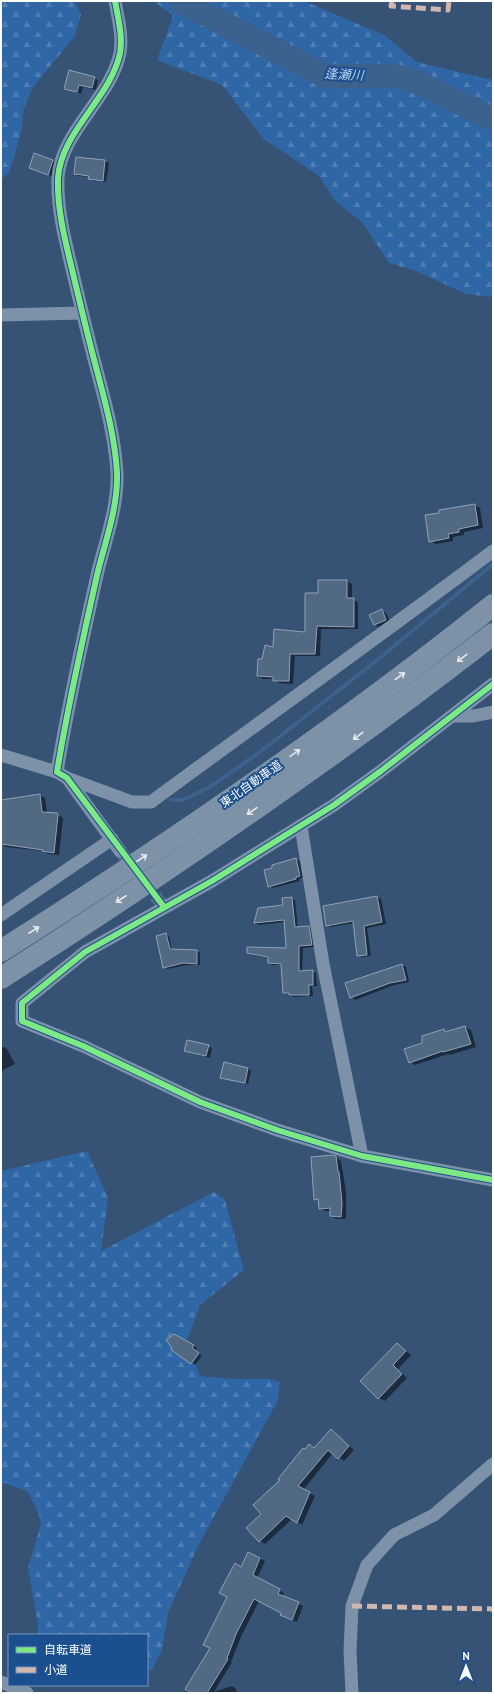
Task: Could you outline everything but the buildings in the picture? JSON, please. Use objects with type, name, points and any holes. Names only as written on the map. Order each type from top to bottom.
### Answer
[{"type":"highway","name":"東北自動車道","points":[[1,951],[201,819],[333,726],[493,605]]},
{"type":"highway","name":"東北自動車道","points":[[1,978],[208,842],[347,744],[493,634]]},
{"type":"street","points":[[115,1],[120,31],[120,51],[118,59],[114,71],[99,98],[84,118],[68,146],[58,177],[61,221],[82,313],[107,410],[117,471],[112,521],[99,569],[66,713],[60,770],[120,851]]},
{"type":"street","points":[[1,315],[82,313]]},
{"type":"street","points":[[6,756],[60,770],[132,802],[151,802],[258,722],[378,637],[493,551]]},
{"type":"street","points":[[493,684],[454,716],[334,805],[212,881],[85,952],[22,1003],[22,1021],[83,1046],[200,1102],[277,1130],[362,1156],[493,1180]]},
{"type":"street","points":[[454,716],[473,716],[493,712]]},
{"type":"street","points":[[301,826],[323,964],[362,1156]]},
{"type":"street","points":[[1,915],[112,840]]},
{"type":"street","points":[[352,1693],[350,1651],[352,1606],[367,1564],[394,1535],[434,1515],[493,1464]]},
{"type":"street","points":[[10,1686],[27,1693]]},
{"type":"green space","points":[[1,1],[75,1],[81,15],[75,36],[33,87],[24,108],[21,133],[9,173],[1,179]]},
{"type":"green space","points":[[153,1],[304,1],[384,35],[417,62],[493,79],[493,297],[466,294],[416,271],[389,263],[362,222],[335,201],[319,176],[264,139],[222,85],[157,60],[172,19],[172,14]]},
{"type":"green space","points":[[87,1151],[108,1198],[101,1251],[214,1192],[225,1200],[244,1270],[200,1305],[186,1343],[200,1376],[233,1379],[270,1379],[280,1382],[277,1402],[198,1546],[168,1613],[162,1650],[152,1670],[148,1670],[148,1634],[38,1634],[38,1624],[28,1568],[41,1524],[38,1511],[27,1491],[1,1482],[1,1171]]},
{"type":"waterway","name":"逢瀬川","points":[[180,1],[325,76],[396,76],[417,82],[490,118],[493,118]]},
{"type":"waterway","points":[[171,800],[183,800],[210,787],[260,752],[381,657],[493,564]]},
{"type":"tunnel","points":[[120,851],[164,907]]},
{"type":"marked path","points":[[392,1],[391,6],[448,10],[449,1]]},
{"type":"marked path","points":[[352,1606],[493,1609]]},
{"type":"cycle path","points":[[115,1],[121,40],[120,53],[115,69],[107,85],[68,145],[61,161],[58,178],[60,211],[64,232],[109,419],[116,460],[117,486],[114,511],[98,571],[81,646],[57,772],[67,778],[164,907]]},
{"type":"cycle path","points":[[493,684],[381,771],[334,805],[212,881],[85,952],[22,1003],[22,1021],[83,1046],[200,1102],[277,1130],[362,1156],[493,1180]]}]
